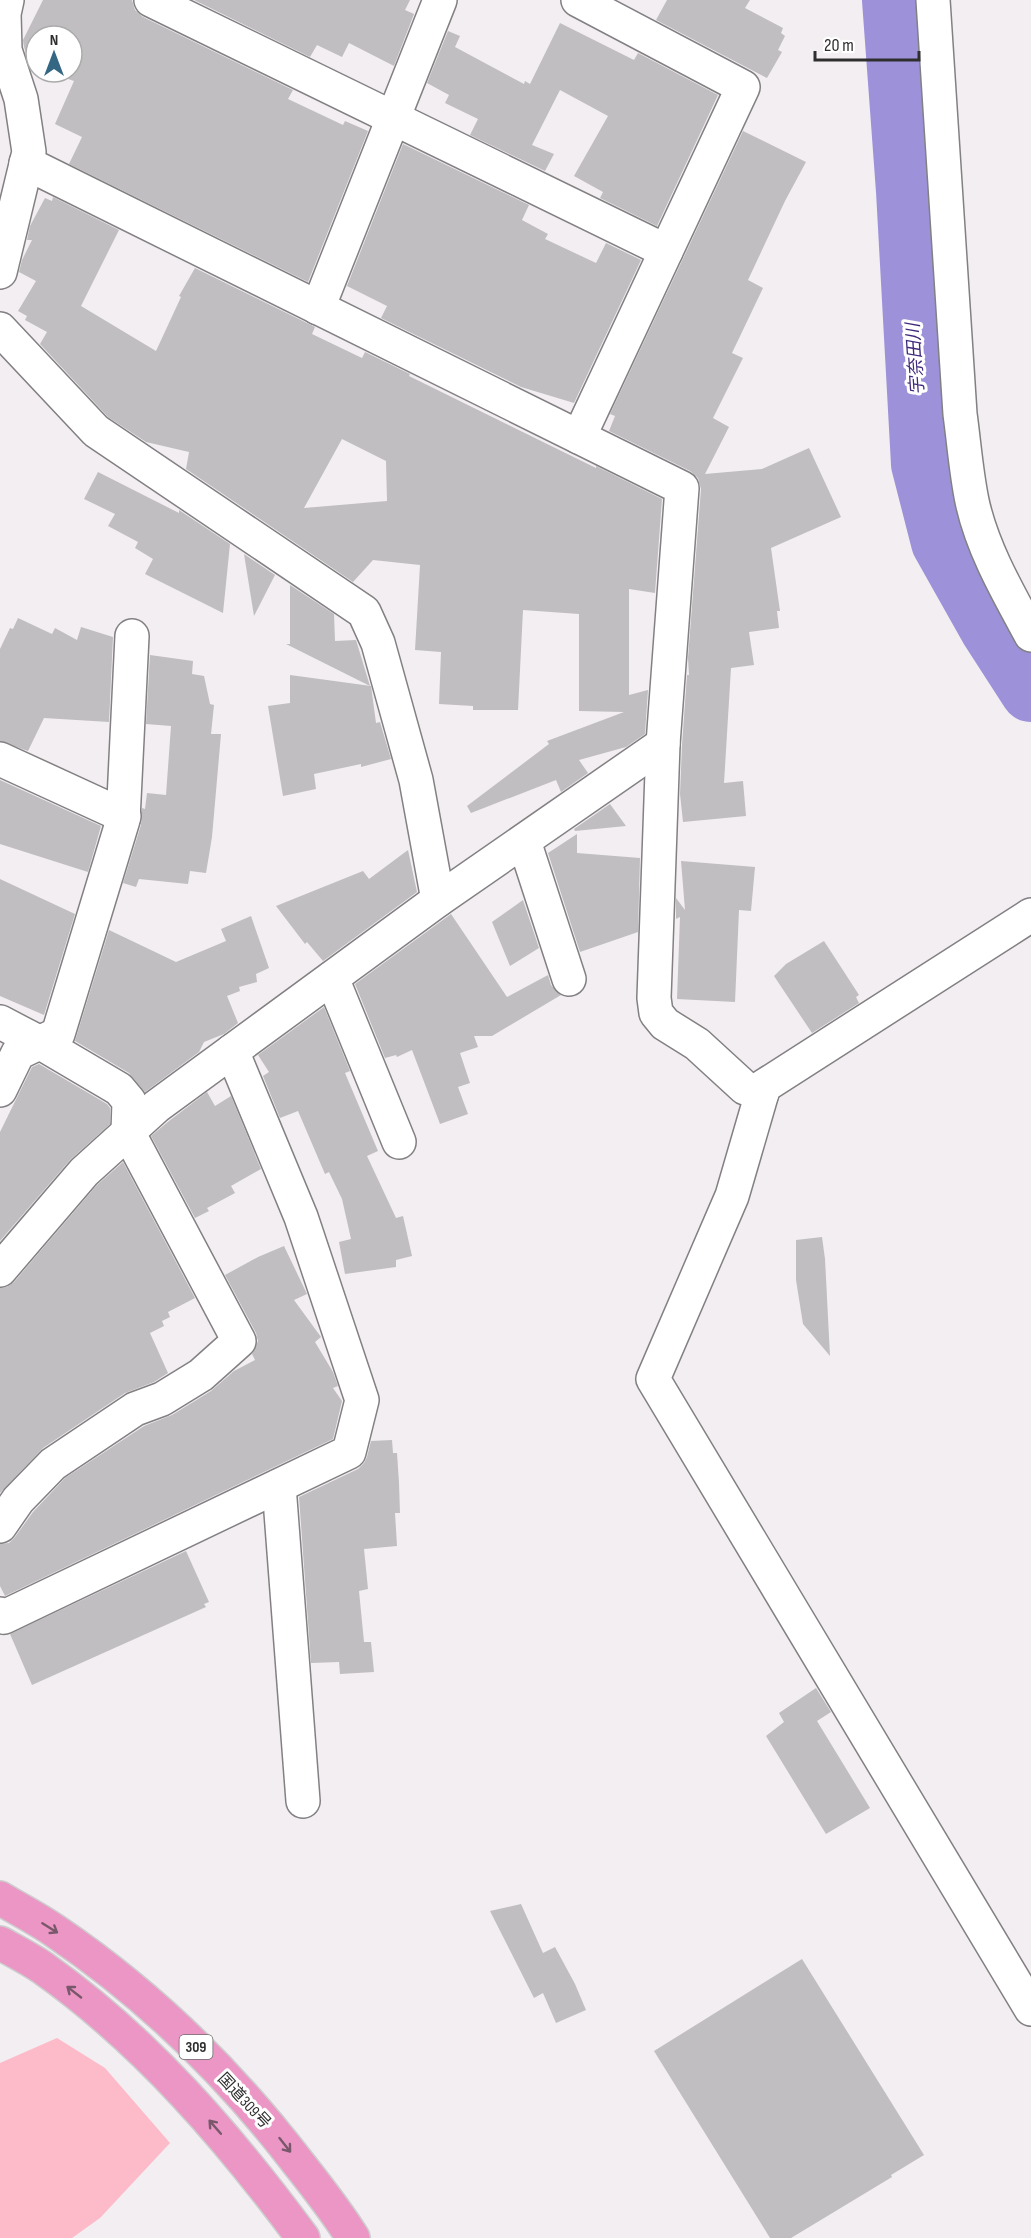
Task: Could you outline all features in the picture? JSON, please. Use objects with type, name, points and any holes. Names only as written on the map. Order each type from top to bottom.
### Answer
[{"type":"highway","name":"国道309号","points":[[0,1898],[55,1930],[140,1995],[195,2046],[272,2128],[341,2218],[353,2238]]},
{"type":"highway","name":"309","points":[[0,1943],[42,1967],[106,2017],[185,2093],[256,2174],[303,2238]]},
{"type":"street","points":[[151,0],[666,251]]},
{"type":"street","points":[[318,308],[440,0]]},
{"type":"street","points":[[579,0],[743,87],[579,437]]},
{"type":"street","points":[[933,0],[960,414],[972,502],[989,552],[1031,635]]},
{"type":"street","points":[[0,272],[29,152],[21,99],[5,50],[4,20]]},
{"type":"street","points":[[26,163],[682,488],[663,744],[654,998],[656,1013],[665,1024],[697,1044],[745,1088],[762,1093]]},
{"type":"street","points":[[0,329],[96,430],[364,612],[378,643],[416,780],[438,900]]},
{"type":"street","points":[[0,1090],[18,1053],[58,1034],[124,816],[132,636]]},
{"type":"street","points":[[0,1270],[84,1172],[157,1106],[438,900],[663,744]]},
{"type":"street","points":[[0,759],[124,816]]},
{"type":"street","points":[[524,841],[569,979]]},
{"type":"street","points":[[1031,915],[764,1086],[732,1196],[653,1379],[1031,2009]]},
{"type":"street","points":[[332,978],[399,1142]]},
{"type":"street","points":[[0,1023],[40,1043],[119,1089],[129,1101],[128,1132],[238,1341],[201,1375],[162,1399],[135,1409],[53,1464],[18,1500],[0,1526]]},
{"type":"street","points":[[0,1614],[4,1617],[349,1452],[362,1400],[301,1217],[232,1051]]},
{"type":"street","points":[[279,1486],[303,1801]]},
{"type":"shaded area","points":[[57,2038],[105,2068],[170,2143],[100,2218],[72,2238],[0,2238],[0,2063]]},
{"type":"building","points":[[43,0],[132,0],[135,10],[143,17],[293,90],[288,99],[343,125],[345,121],[368,131],[308,282],[69,164],[82,137],[55,124],[73,84],[84,84],[84,24],[31,24]]},
{"type":"building","points":[[194,0],[410,0],[405,10],[414,14],[394,66],[349,43],[342,57],[317,45],[310,57]]},
{"type":"building","points":[[667,0],[750,0],[745,8],[783,28],[781,33],[785,36],[778,50],[782,52],[767,78],[656,20]]},
{"type":"building","points":[[560,23],[634,60],[638,53],[718,95],[657,226],[600,198],[603,192],[574,176],[608,116],[560,90],[532,145],[554,154],[545,171],[470,135],[478,119],[445,103],[449,95],[427,83],[448,31],[460,36],[455,47],[524,84],[525,81],[530,84]]},
{"type":"building","points":[[743,131],[806,162],[748,280],[763,288],[732,353],[743,358],[713,418],[729,427],[705,474],[762,469],[809,448],[841,517],[771,548],[780,611],[777,611],[779,628],[749,632],[754,665],[731,668],[724,783],[743,781],[746,816],[683,822],[680,794],[682,745],[701,489],[698,478],[690,471],[609,431],[615,416],[610,414]]},
{"type":"building","points":[[403,144],[529,205],[522,220],[548,234],[545,239],[596,263],[606,243],[641,260],[574,403],[521,387],[381,318],[387,306],[347,286]]},
{"type":"building","points":[[53,197],[119,230],[81,306],[156,351],[181,297],[179,296],[195,268],[315,327],[312,334],[362,358],[365,352],[410,374],[409,376],[662,499],[655,593],[629,589],[629,695],[648,690],[645,734],[626,747],[579,760],[588,773],[561,792],[556,780],[471,813],[467,806],[549,744],[547,741],[624,712],[579,711],[579,614],[523,610],[518,710],[473,710],[473,706],[439,704],[441,652],[415,650],[420,565],[373,560],[353,582],[186,469],[189,452],[146,442],[108,417],[40,344],[47,332],[25,320],[27,316],[18,311],[36,281],[19,272],[32,240],[27,240],[30,226],[45,198],[52,201]],"holes":[[[342,439],[386,461],[387,501],[304,508]]]},
{"type":"building","points":[[98,472],[179,513],[179,510],[230,544],[223,613],[145,574],[153,559],[135,548],[138,542],[108,526],[115,514],[84,499]]},
{"type":"building","points":[[244,554],[275,575],[254,616]]},
{"type":"building","points":[[290,585],[334,614],[335,641],[356,640],[370,686],[286,644],[290,644]]},
{"type":"building","points":[[18,618],[52,634],[55,628],[77,640],[81,627],[113,637],[109,722],[44,718],[28,751],[0,741],[0,649],[10,628],[13,629]]},
{"type":"building","points":[[150,655],[193,661],[192,674],[204,676],[210,704],[214,705],[211,734],[221,734],[212,837],[206,873],[190,871],[188,884],[139,879],[136,887],[123,883],[141,825],[142,808],[145,809],[147,793],[166,795],[171,726],[146,724]]},
{"type":"building","points":[[290,675],[371,686],[376,723],[380,722],[391,759],[361,767],[361,764],[314,774],[316,789],[283,796],[268,706],[290,703]]},
{"type":"building","points":[[0,780],[101,826],[88,872],[0,844]]},
{"type":"building","points":[[610,804],[626,826],[575,831],[574,829]]},
{"type":"building","points":[[577,834],[577,853],[640,858],[638,932],[580,952],[548,853]]},
{"type":"building","points":[[408,850],[417,892],[323,961],[307,942],[305,944],[276,906],[363,871],[369,879]]},
{"type":"building","points":[[681,861],[755,867],[751,911],[739,910],[735,1002],[677,999],[680,917],[676,919],[676,898],[685,910]]},
{"type":"building","points":[[0,879],[75,914],[44,1015],[0,996]]},
{"type":"building","points":[[523,900],[539,948],[510,966],[492,922]]},
{"type":"building","points":[[451,914],[507,997],[548,975],[551,985],[561,995],[492,1036],[474,1036],[478,1047],[460,1053],[470,1083],[458,1087],[468,1114],[440,1124],[412,1050],[397,1057],[396,1055],[385,1058],[355,984]]},
{"type":"building","points":[[251,916],[269,968],[256,974],[257,982],[239,987],[240,991],[227,996],[238,1023],[224,1034],[204,1042],[199,1052],[145,1092],[129,1073],[75,1041],[109,930],[176,962],[226,941],[221,929]]},
{"type":"building","points":[[824,941],[859,995],[856,997],[859,1003],[812,1033],[774,976],[786,964]]},
{"type":"building","points":[[324,1007],[350,1071],[345,1073],[378,1151],[367,1156],[396,1218],[403,1216],[412,1256],[396,1260],[396,1267],[345,1274],[339,1242],[351,1239],[342,1199],[329,1172],[325,1174],[298,1111],[280,1118],[263,1076],[269,1072],[258,1055]]},
{"type":"building","points":[[39,1064],[107,1104],[110,1108],[110,1124],[70,1160],[0,1241],[0,1132],[32,1067]]},
{"type":"building","points":[[207,1092],[215,1106],[231,1096],[261,1169],[231,1186],[235,1193],[207,1208],[209,1211],[195,1218],[151,1136]]},
{"type":"building","points":[[123,1162],[195,1298],[168,1312],[170,1317],[162,1321],[164,1326],[150,1333],[168,1373],[154,1382],[125,1393],[43,1448],[0,1493],[0,1288],[7,1287],[14,1282],[97,1185]]},
{"type":"building","points":[[822,1237],[830,1356],[803,1324],[796,1280],[796,1240]]},
{"type":"building","points":[[284,1246],[307,1294],[294,1300],[321,1337],[315,1342],[333,1372],[338,1386],[333,1388],[342,1401],[333,1439],[5,1596],[0,1586],[0,1544],[9,1543],[15,1537],[33,1512],[65,1478],[144,1426],[172,1415],[211,1391],[234,1371],[255,1360],[252,1354],[258,1341],[256,1333],[225,1275]]},
{"type":"building","points":[[392,1440],[393,1453],[397,1453],[399,1483],[400,1513],[395,1513],[397,1546],[364,1549],[368,1589],[359,1591],[364,1642],[371,1642],[374,1672],[340,1674],[339,1662],[311,1663],[299,1497],[358,1469],[367,1457],[371,1441]]},
{"type":"building","points":[[186,1551],[209,1602],[204,1604],[206,1607],[32,1685],[10,1634]]},
{"type":"building","points":[[816,1688],[831,1712],[817,1721],[870,1808],[826,1834],[766,1736],[784,1722],[779,1713]]},
{"type":"building","points":[[521,1904],[543,1953],[555,1947],[586,2010],[556,2023],[543,1993],[534,1998],[490,1911]]},
{"type":"building","points":[[802,1959],[924,2155],[791,2238],[770,2238],[654,2051]]},
{"type":"waterway","name":"宇奈田川","points":[[893,0],[907,191],[922,464],[942,542],[991,629],[1031,691]]}]
